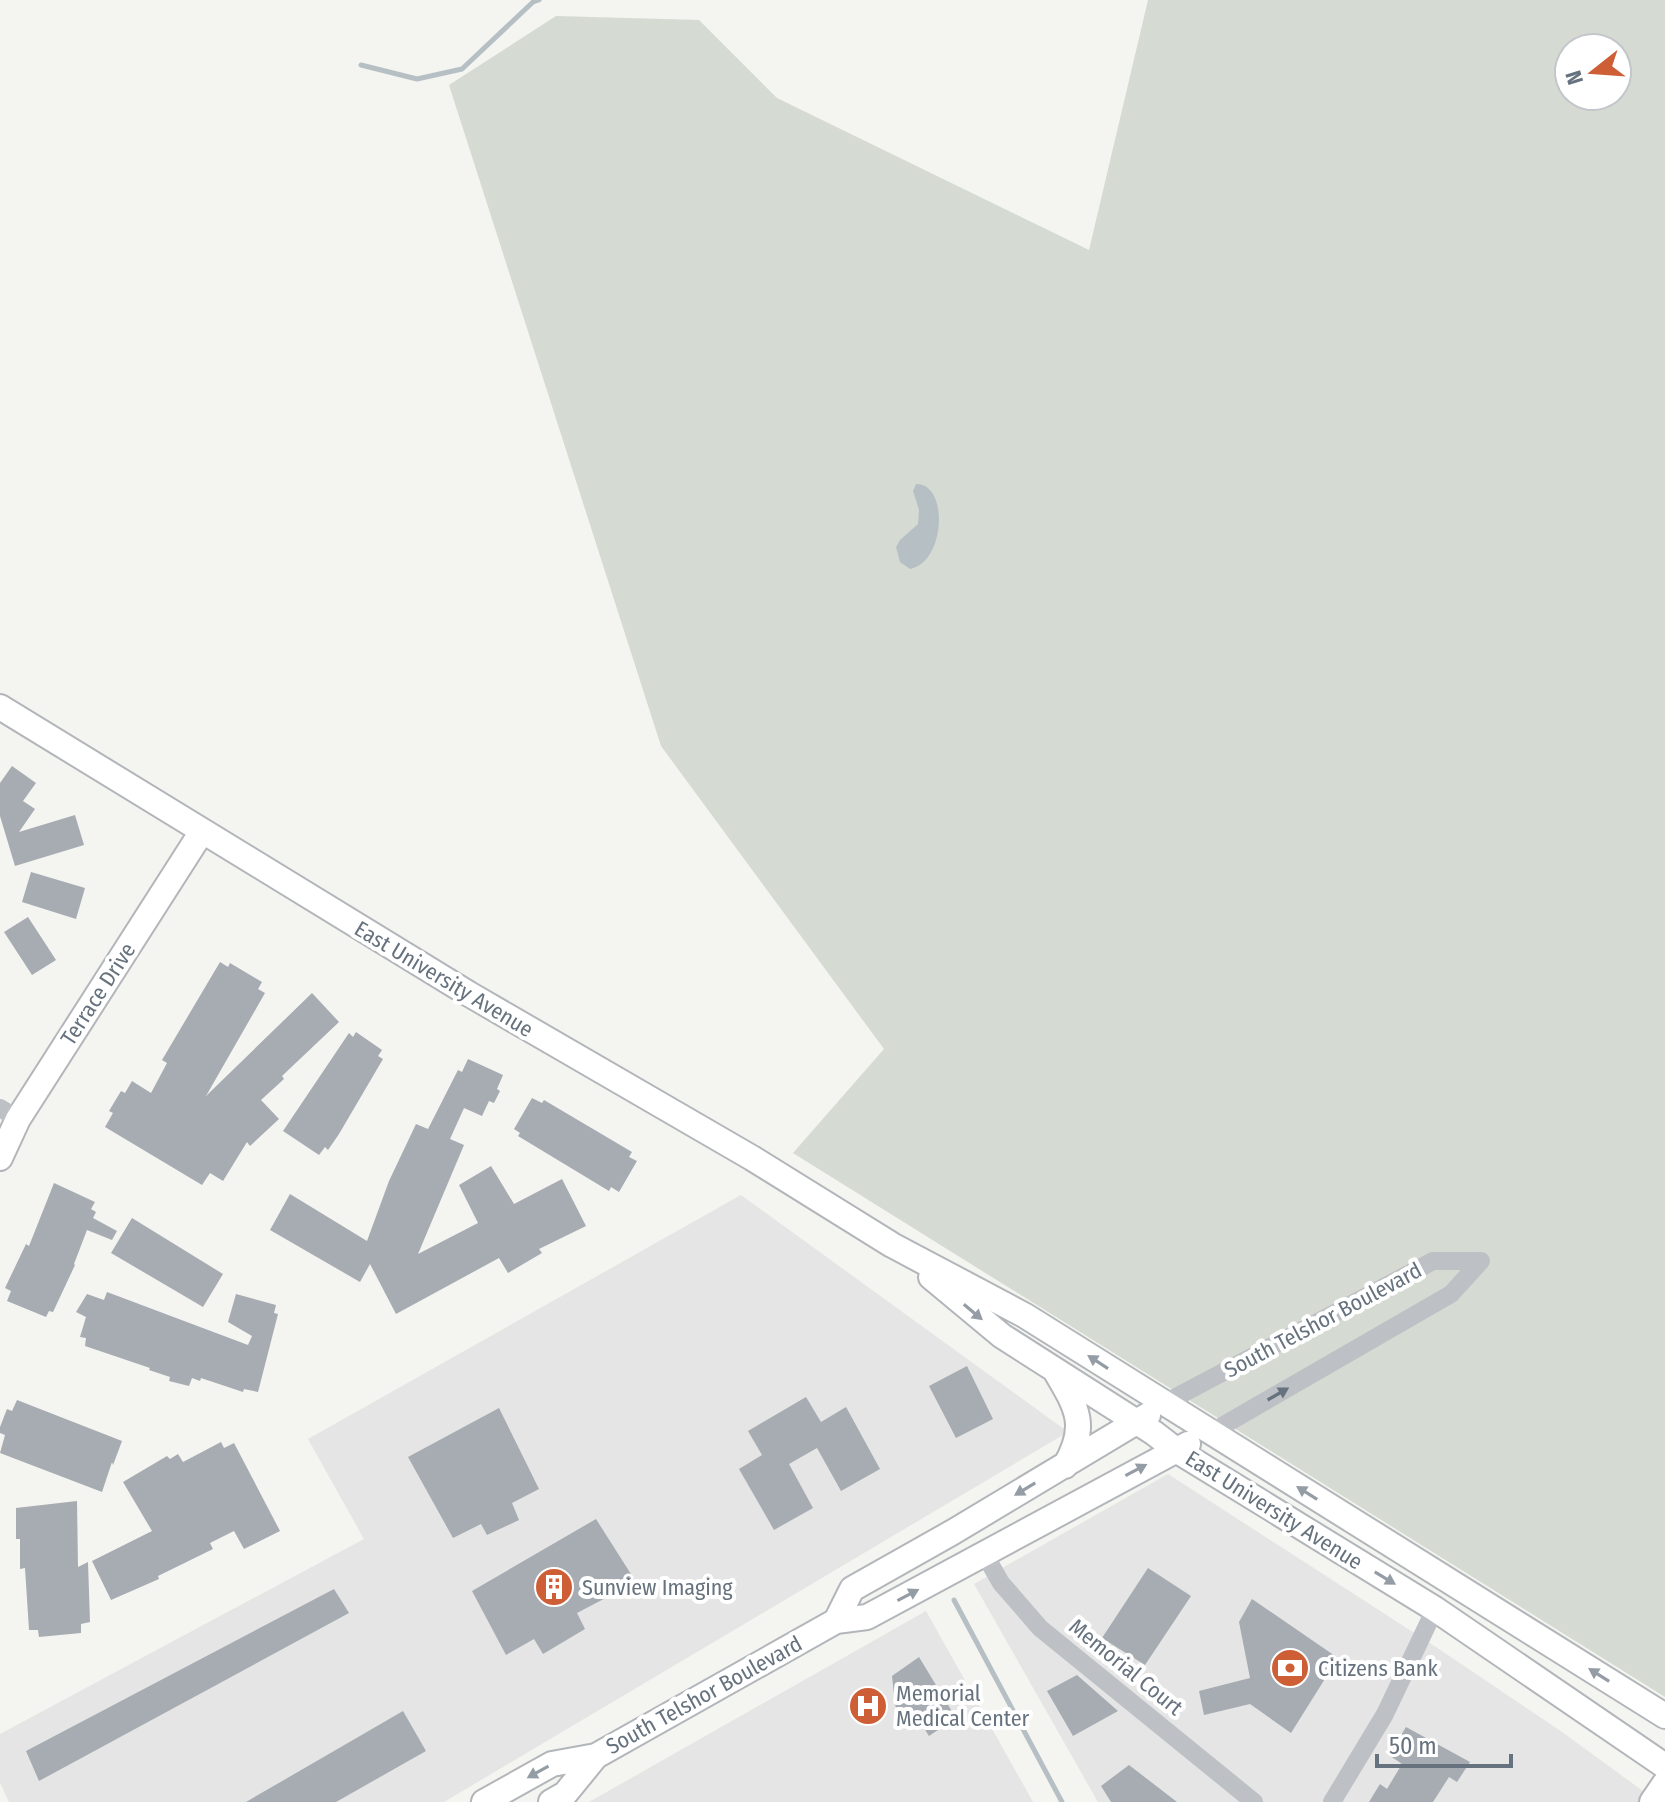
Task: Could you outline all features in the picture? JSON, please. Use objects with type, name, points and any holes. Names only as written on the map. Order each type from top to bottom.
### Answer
[{"type":"main road","name":"East University Avenue","points":[[0,707],[201,833],[469,994],[752,1158],[892,1245],[1024,1315],[1665,1716]]},
{"type":"main road","name":"Terrace Drive","points":[[0,1158],[9,1113],[201,833]]},
{"type":"main road","name":"East University Avenue","points":[[892,1245],[1002,1336],[1176,1450],[1435,1609],[1665,1766]]},
{"type":"main road","points":[[1055,1370],[1072,1398],[1080,1423],[1076,1447],[1065,1466]]},
{"type":"main road","name":"South Telshor Boulevard","points":[[836,1621],[852,1589],[1065,1466],[1163,1404]]},
{"type":"main road","name":"South Telshor Boulevard","points":[[484,1802],[552,1764],[596,1756],[836,1621],[867,1617],[1210,1433]]},
{"type":"main road","points":[[558,1798],[596,1756]]},
{"type":"main road","points":[[1652,1802],[1665,1783]]},
{"type":"street","name":"South Telshor Boulevard","points":[[1163,1404],[1433,1261],[1481,1261],[1451,1294],[1210,1433]]},
{"type":"street","name":"Memorial Court","points":[[985,1555],[1001,1583],[1040,1628],[1254,1802]]},
{"type":"street","points":[[1332,1802],[1385,1714],[1435,1609]]},
{"type":"shaded area","points":[[1148,0],[1665,0],[1665,1697],[793,1153],[884,1049],[661,746],[449,85],[556,16],[699,20],[777,98],[1089,250]]},
{"type":"shaded area","points":[[916,484],[927,487],[934,496],[939,524],[931,553],[922,563],[910,569],[900,562],[896,547],[918,524],[919,510],[913,491]]},
{"type":"shaded area","points":[[741,1195],[1068,1432],[444,1802],[9,1802],[0,1783],[0,1734],[364,1539],[308,1439]]},
{"type":"shaded area","points":[[1168,1474],[1439,1649],[1562,1732],[1658,1802],[1098,1802],[974,1584]]},
{"type":"shaded area","name":"Memorial Medical Center","points":[[926,1611],[1033,1802],[589,1802]]},
{"type":"building","points":[[12,766],[36,783],[23,801],[35,809],[19,832],[75,815],[84,845],[15,866],[0,816],[0,783]]},
{"type":"building","points":[[31,872],[85,888],[76,919],[22,902]]},
{"type":"building","points":[[28,917],[56,960],[32,975],[4,932]]},
{"type":"building","points":[[220,962],[228,967],[230,963],[262,982],[258,989],[265,993],[206,1096],[312,993],[339,1022],[261,1100],[279,1119],[250,1146],[247,1142],[223,1181],[210,1173],[202,1185],[105,1127],[113,1113],[109,1111],[121,1091],[125,1093],[132,1081],[151,1093],[167,1063],[162,1060]]},
{"type":"building","points":[[356,1032],[382,1050],[378,1056],[383,1059],[339,1134],[328,1150],[325,1147],[319,1155],[283,1131],[349,1033],[353,1037]]},
{"type":"building","points":[[468,1059],[503,1075],[497,1089],[500,1091],[494,1103],[489,1101],[482,1116],[464,1108],[450,1139],[464,1145],[418,1254],[478,1223],[459,1185],[491,1166],[514,1204],[562,1179],[586,1226],[539,1249],[542,1253],[508,1273],[499,1258],[396,1314],[370,1264],[360,1282],[270,1230],[290,1194],[367,1241],[389,1181],[416,1124],[428,1129],[458,1070],[462,1072]]},
{"type":"building","points":[[532,1098],[542,1103],[544,1100],[632,1152],[629,1157],[637,1161],[619,1192],[611,1187],[609,1191],[518,1136],[520,1133],[514,1129]]},
{"type":"building","points":[[54,1183],[95,1202],[91,1209],[96,1212],[93,1218],[117,1231],[112,1240],[87,1230],[53,1312],[49,1311],[46,1317],[7,1301],[11,1291],[5,1288],[26,1244],[29,1246]]},
{"type":"building","points":[[132,1218],[223,1274],[203,1307],[111,1253]]},
{"type":"building","points":[[107,1292],[248,1345],[252,1336],[228,1322],[236,1294],[276,1305],[274,1313],[278,1314],[258,1392],[244,1389],[243,1392],[201,1378],[200,1381],[192,1378],[189,1386],[169,1381],[170,1377],[150,1368],[85,1346],[86,1338],[80,1337],[86,1317],[76,1312],[87,1294],[104,1300]]},
{"type":"building","points":[[967,1366],[993,1419],[956,1438],[929,1386]]},
{"type":"building","points":[[806,1397],[821,1422],[846,1407],[880,1469],[841,1491],[817,1448],[789,1464],[813,1508],[774,1530],[739,1469],[762,1455],[748,1431]]},
{"type":"building","points":[[17,1400],[122,1441],[102,1492],[0,1453],[5,1435],[0,1433],[0,1427],[7,1409],[12,1411]]},
{"type":"building","points":[[499,1408],[539,1489],[512,1503],[519,1520],[487,1535],[481,1524],[453,1538],[408,1457]]},
{"type":"building","points":[[221,1442],[224,1448],[234,1443],[280,1531],[244,1549],[234,1531],[210,1543],[213,1549],[158,1576],[159,1579],[111,1600],[92,1561],[152,1531],[123,1482],[167,1456],[170,1459],[178,1454],[183,1462]]},
{"type":"building","points":[[77,1501],[78,1567],[88,1562],[90,1622],[81,1624],[81,1633],[39,1637],[38,1630],[29,1630],[25,1568],[20,1569],[20,1539],[16,1539],[16,1508]]},
{"type":"building","name":"Sunview Imaging","points":[[596,1519],[636,1582],[577,1613],[585,1629],[543,1654],[534,1639],[506,1655],[472,1591]]},
{"type":"building","points":[[1148,1568],[1191,1596],[1145,1665],[1102,1638]]},
{"type":"building","points":[[334,1589],[349,1613],[39,1781],[26,1751]]},
{"type":"building","name":"Citizens Bank","points":[[1252,1599],[1338,1658],[1291,1733],[1250,1704],[1204,1715],[1199,1691],[1250,1678],[1239,1622]]},
{"type":"building","points":[[919,1657],[956,1718],[929,1736],[919,1720],[906,1730],[895,1705],[892,1676]]},
{"type":"building","points":[[1077,1675],[1118,1711],[1073,1736],[1047,1691]]},
{"type":"building","points":[[403,1711],[426,1751],[336,1802],[246,1802]]},
{"type":"building","points":[[1406,1727],[1470,1762],[1457,1782],[1449,1777],[1433,1802],[1369,1802],[1380,1784],[1387,1789],[1402,1764],[1389,1755]]},
{"type":"building","points":[[1129,1765],[1177,1802],[1111,1802],[1101,1786]]},
{"type":"waterway","points":[[361,65],[417,79],[462,69],[533,2],[539,0]]},
{"type":"waterway","points":[[954,1600],[1062,1802]]},
{"type":"place","name":"Sunview Imaging","points":[[554,1587]]},
{"type":"place","name":"Citizens Bank","points":[[1290,1668]]},
{"type":"place","name":"Memorial Medical Center","points":[[868,1706]]}]
